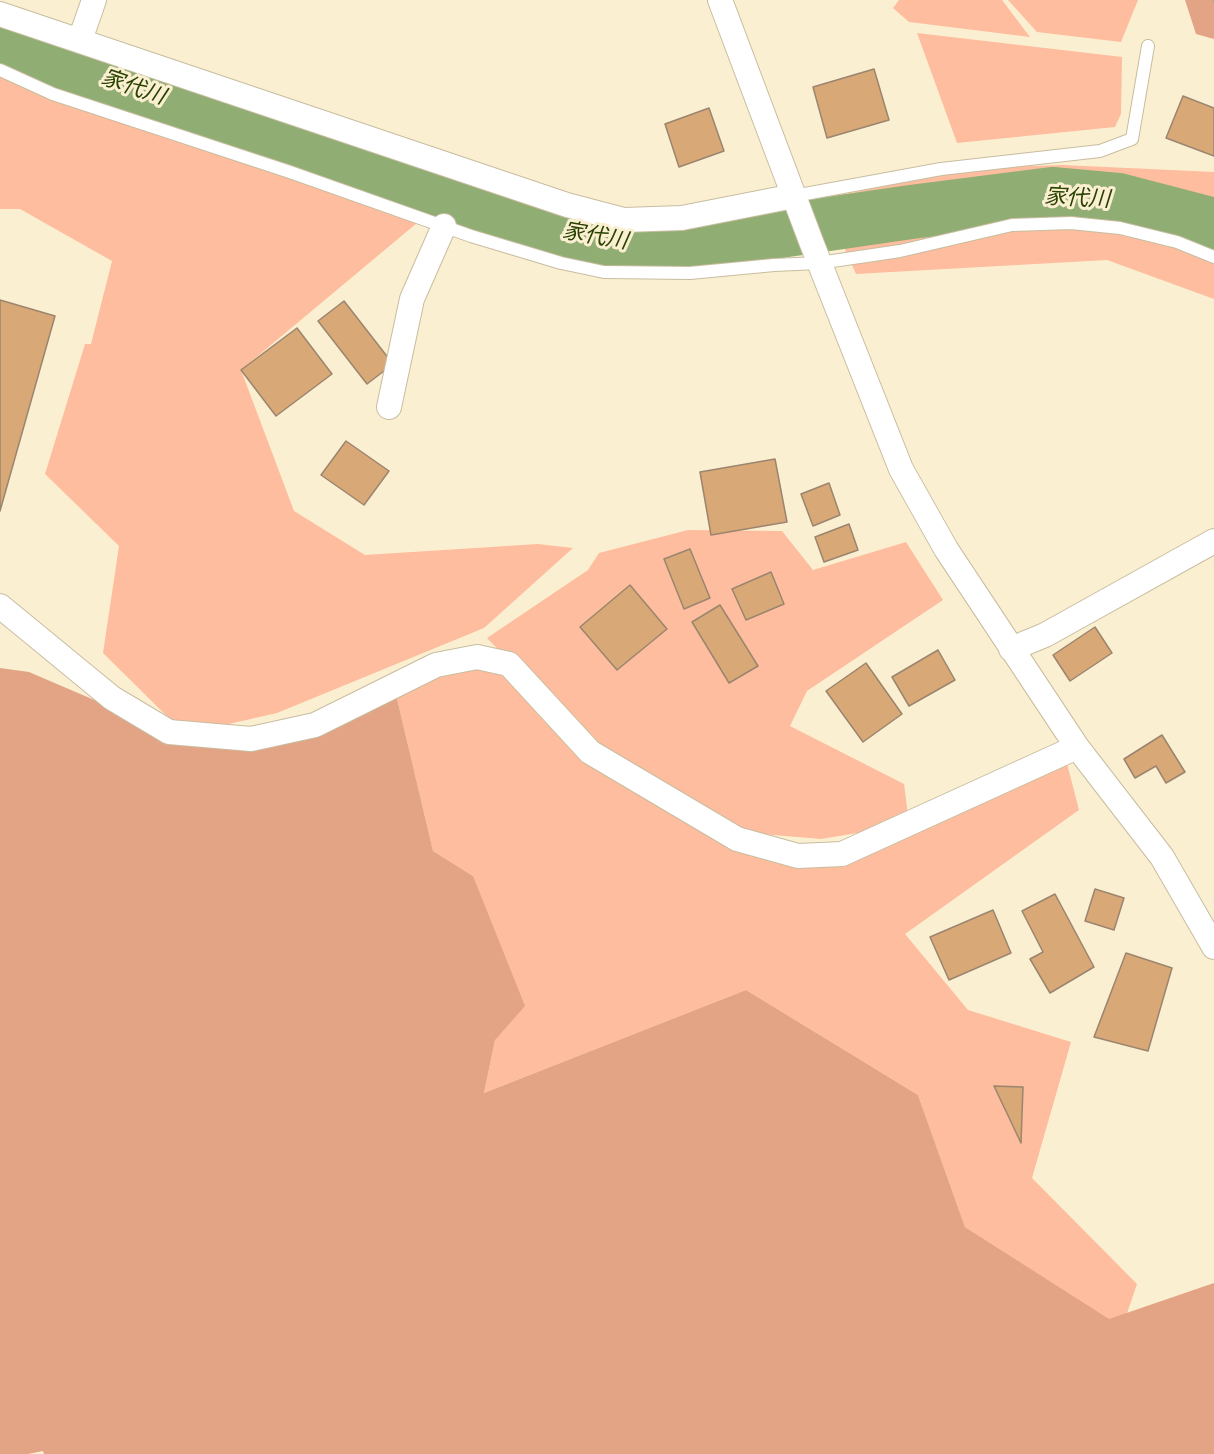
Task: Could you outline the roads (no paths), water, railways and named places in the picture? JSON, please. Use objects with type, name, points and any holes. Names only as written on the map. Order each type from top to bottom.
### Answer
[{"type":"street","points":[[81,40],[94,0]]},
{"type":"street","points":[[720,0],[816,254],[901,469],[946,549],[1011,649],[1077,747],[1162,857],[1214,947]]},
{"type":"street","points":[[0,14],[567,205],[624,220],[682,218],[794,196]]},
{"type":"street","points":[[389,407],[412,299],[444,226]]},
{"type":"street","points":[[1011,649],[1045,635],[1214,542]]},
{"type":"street","points":[[0,606],[112,698],[169,732],[251,739],[315,725],[436,665],[477,657],[509,664],[590,752],[736,839],[798,856],[842,854],[1077,747]]},
{"type":"lane","points":[[794,196],[941,169],[1100,151],[1132,139],[1148,46]]},
{"type":"lane","points":[[0,70],[53,94],[299,175],[444,226],[561,262],[604,272],[690,273],[774,265],[816,254],[900,251],[1012,225],[1071,224],[1120,228],[1178,242],[1214,257]]},
{"type":"waterway","name":"家代川","points":[[0,43],[550,229],[627,246],[711,241],[1052,194],[1118,200],[1214,225]]}]
